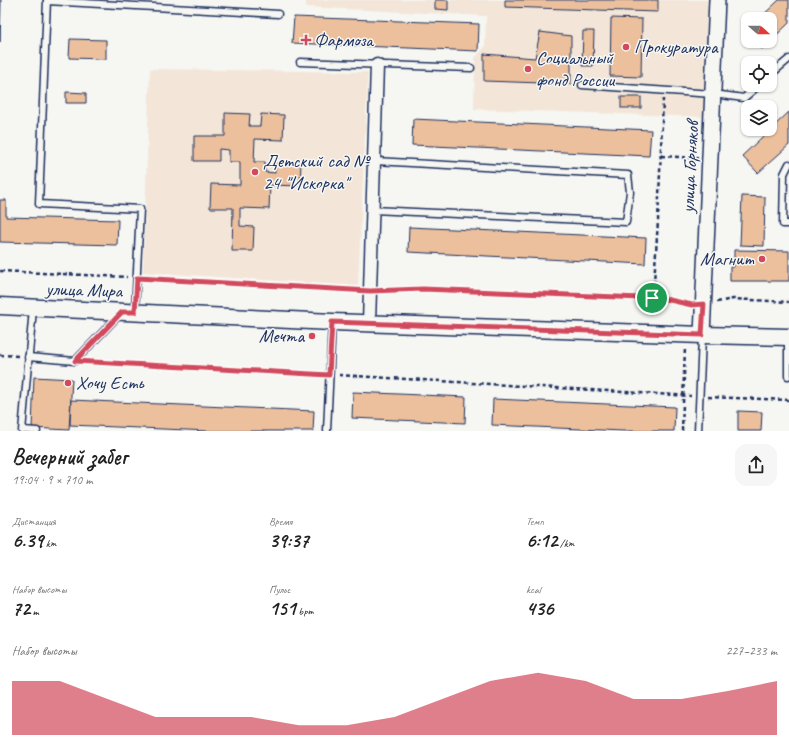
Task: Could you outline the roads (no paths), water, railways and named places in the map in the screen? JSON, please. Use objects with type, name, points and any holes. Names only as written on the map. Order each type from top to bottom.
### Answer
[{"type":"main road","name":"улица Мира","points":[[0,306],[332,322],[702,335],[789,336]]},
{"type":"street","name":"улица Горняков","points":[[702,335],[717,0]]},
{"type":"street","points":[[368,323],[375,161],[377,65]]},
{"type":"lane","points":[[28,357],[75,361],[128,312],[137,278],[140,209],[39,204],[47,1],[278,14]]},
{"type":"lane","points":[[777,69],[789,58]]},
{"type":"lane","points":[[300,62],[471,68]]},
{"type":"lane","points":[[582,85],[713,94],[744,98],[751,92]]},
{"type":"lane","points":[[373,210],[626,222],[630,192],[628,175],[375,161]]},
{"type":"lane","points":[[789,164],[784,174],[783,224],[789,224]]},
{"type":"lane","points":[[33,308],[22,430],[37,431]]},
{"type":"lane","points":[[327,431],[332,322]]},
{"type":"lane","points":[[698,431],[698,396],[702,335]]},
{"type":"lane","points":[[788,376],[789,336]]},
{"type":"place","name":"Фармоза","points":[[306,40]]},
{"type":"place","name":"Прокуратура","points":[[626,47]]},
{"type":"place","name":"Социальный фонд России","points":[[528,69]]},
{"type":"place","name":"Детский сад № 24 \"Искорка\"","points":[[255,172]]},
{"type":"place","name":"Магнит","points":[[762,259]]},
{"type":"place","name":"Мечта","points":[[312,336]]},
{"type":"place","name":"Хочу Есть","points":[[68,383]]}]
